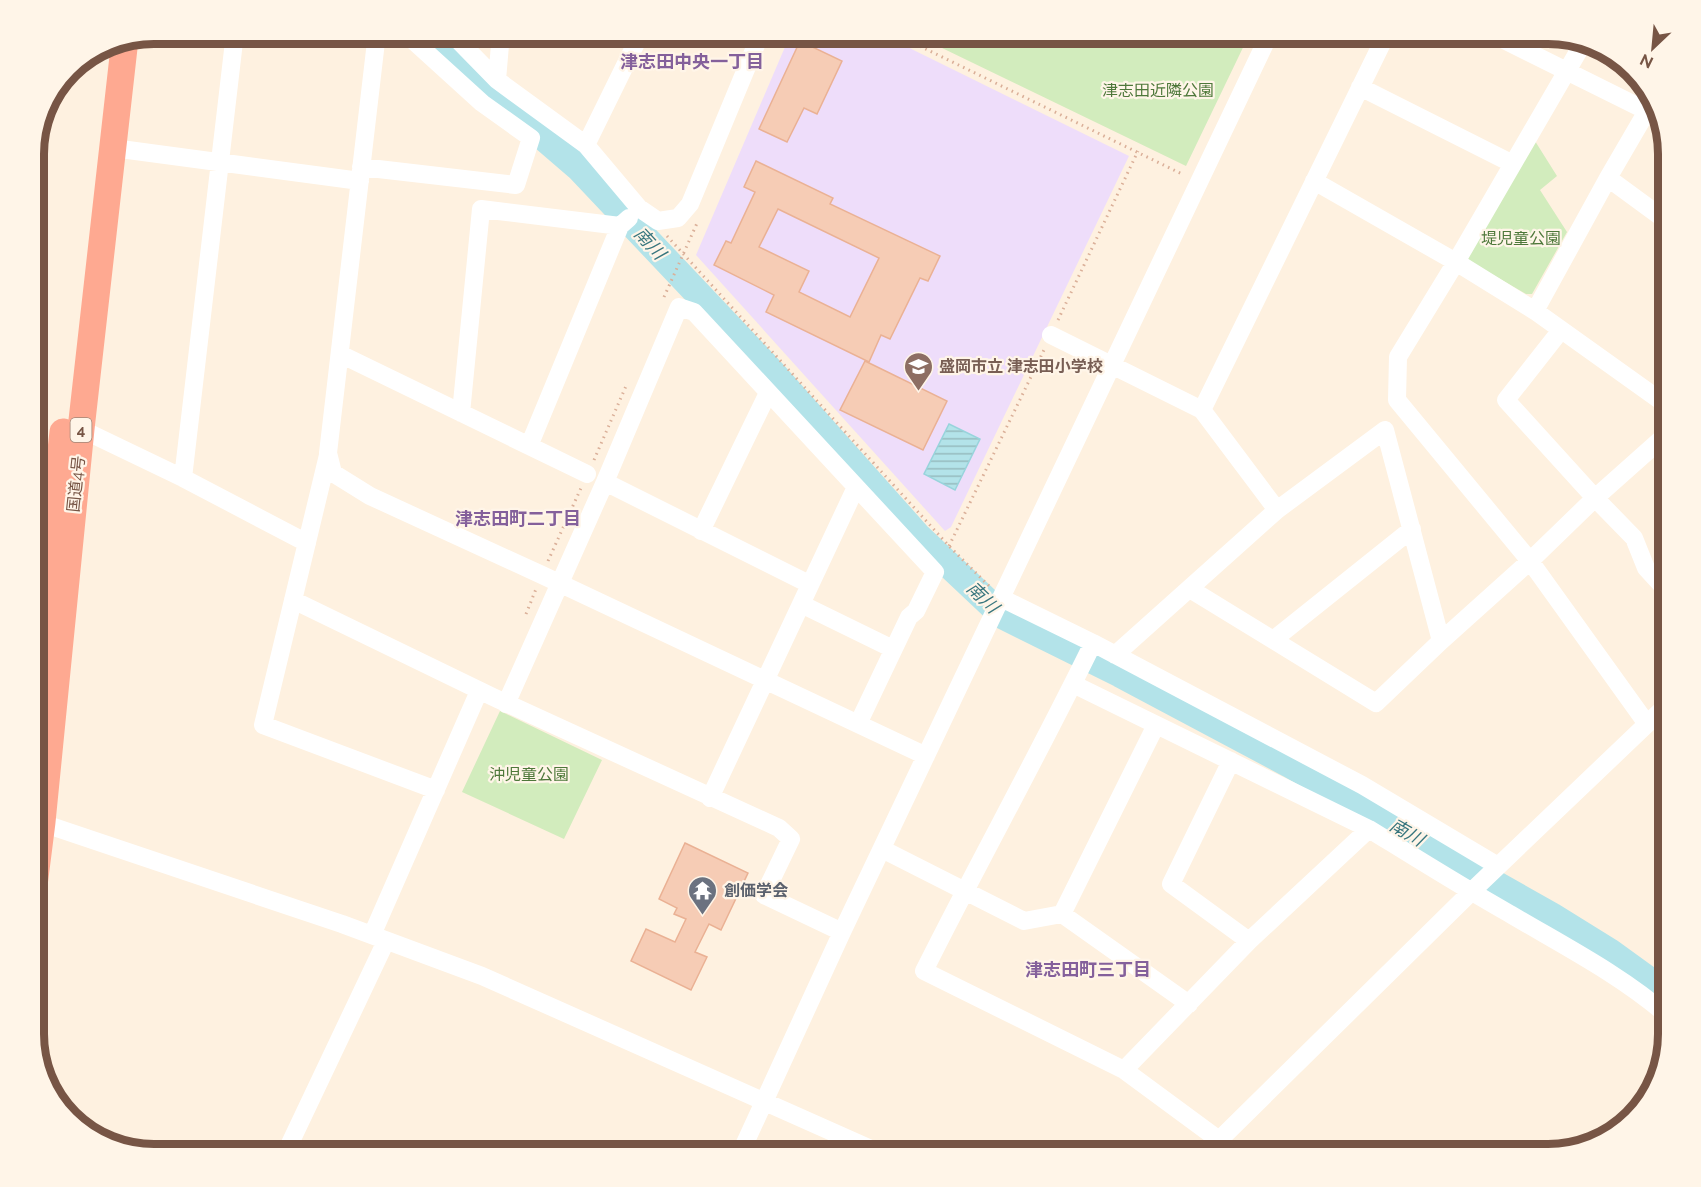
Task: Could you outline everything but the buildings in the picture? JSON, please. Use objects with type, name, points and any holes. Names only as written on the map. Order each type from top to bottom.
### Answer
[{"type":"highway","name":"国道4号","points":[[44,766],[124,47]]},
{"type":"highway","name":"国道4号","points":[[44,577],[105,55]]},
{"type":"street","points":[[183,478],[234,44]]},
{"type":"street","points":[[376,44],[328,453],[263,726],[435,790]]},
{"type":"street","points":[[417,44],[482,103],[531,138],[516,185],[503,212]]},
{"type":"street","points":[[463,44],[497,80],[586,145],[630,217]]},
{"type":"street","points":[[497,80],[500,44]]},
{"type":"street","points":[[586,145],[636,44]]},
{"type":"street","points":[[461,413],[481,209],[503,212],[630,217],[658,221],[678,218],[690,204],[756,44]]},
{"type":"street","points":[[745,1144],[842,932],[1265,44]]},
{"type":"street","points":[[1202,410],[1381,44]]},
{"type":"street","points":[[1514,44],[1567,71],[1645,102]]},
{"type":"street","points":[[1580,48],[1398,357],[1397,400],[1530,561],[1647,724]]},
{"type":"street","points":[[1360,87],[1513,164]]},
{"type":"street","points":[[1535,311],[1648,110]]},
{"type":"street","points":[[113,148],[220,162],[516,185]]},
{"type":"street","points":[[1608,178],[1658,215]]},
{"type":"street","points":[[1314,181],[1456,262],[1535,311],[1658,399]]},
{"type":"street","points":[[529,446],[630,217]]},
{"type":"street","points":[[506,704],[605,482],[679,307],[694,312],[935,572],[916,611],[909,617],[858,724]]},
{"type":"street","points":[[1561,330],[1506,400],[1634,538],[1646,568],[1658,581]]},
{"type":"street","points":[[1051,335],[1202,410],[1277,510]]},
{"type":"street","points":[[340,354],[587,474]]},
{"type":"street","points":[[701,531],[768,393]]},
{"type":"street","points":[[81,429],[183,478],[307,543]]},
{"type":"street","points":[[1116,655],[1277,510],[1385,430],[1441,641]]},
{"type":"street","points":[[1190,589],[1376,703],[1658,442]]},
{"type":"street","points":[[328,453],[333,473],[370,496],[926,756]]},
{"type":"street","points":[[605,482],[809,584]]},
{"type":"street","points":[[710,798],[856,487]]},
{"type":"street","points":[[1273,639],[1412,529]]},
{"type":"street","points":[[1001,598],[1093,643],[1362,785],[1498,866]]},
{"type":"street","points":[[293,600],[506,704],[779,828],[791,839],[764,894],[842,932]]},
{"type":"street","points":[[801,604],[893,649]]},
{"type":"street","points":[[1093,643],[924,971],[1124,1070],[1220,1140]]},
{"type":"street","points":[[1073,684],[1369,829],[1471,892],[1590,960],[1658,1007]]},
{"type":"street","points":[[295,1144],[379,938],[435,790],[479,691]]},
{"type":"street","points":[[1216,1144],[1471,892],[1658,714]]},
{"type":"street","points":[[1062,914],[1156,725]]},
{"type":"street","points":[[1231,761],[1172,884],[1250,940]]},
{"type":"street","points":[[44,823],[379,938],[482,976],[860,1144]]},
{"type":"street","points":[[1124,1070],[1250,940],[1369,829]]},
{"type":"street","points":[[882,849],[1024,921],[1062,914],[1189,1004]]},
{"type":"path","points":[[916,44],[1199,182]]},
{"type":"path","points":[[658,221],[659,228],[683,255],[949,546],[1001,598]]},
{"type":"path","points":[[663,301],[683,255]]},
{"type":"path","points":[[542,575],[630,377]]},
{"type":"shaded area","name":"盛岡市立 津志田小学校","points":[[786,44],[901,44],[1129,156],[951,527],[945,531],[696,255]]},
{"type":"green space","name":"津志田近隣公園","points":[[934,44],[1245,44],[1186,166]]},
{"type":"green space","name":"堤児童公園","points":[[1535,141],[1557,176],[1540,190],[1567,232],[1532,294],[1526,294],[1469,261],[1467,255]]},
{"type":"green space","name":"沖児童公園","points":[[500,711],[602,760],[564,839],[462,792]]},
{"type":"water","points":[[949,424],[980,439],[955,490],[924,474]]},
{"type":"waterway","name":"南川","points":[[438,44],[579,168],[771,371],[917,535],[1003,616],[1120,674],[1289,764],[1552,916],[1610,952],[1658,987]]},
{"type":"place","name":"盛岡市立 津志田小学校","points":[[918,392]]},
{"type":"place","name":"創価学会","points":[[703,916]]},
{"type":"district","name":"津志田中央一丁目","points":[[692,61]]},
{"type":"district","name":"津志田町二丁目","points":[[518,518]]},
{"type":"district","name":"津志田町三丁目","points":[[1088,969]]}]
